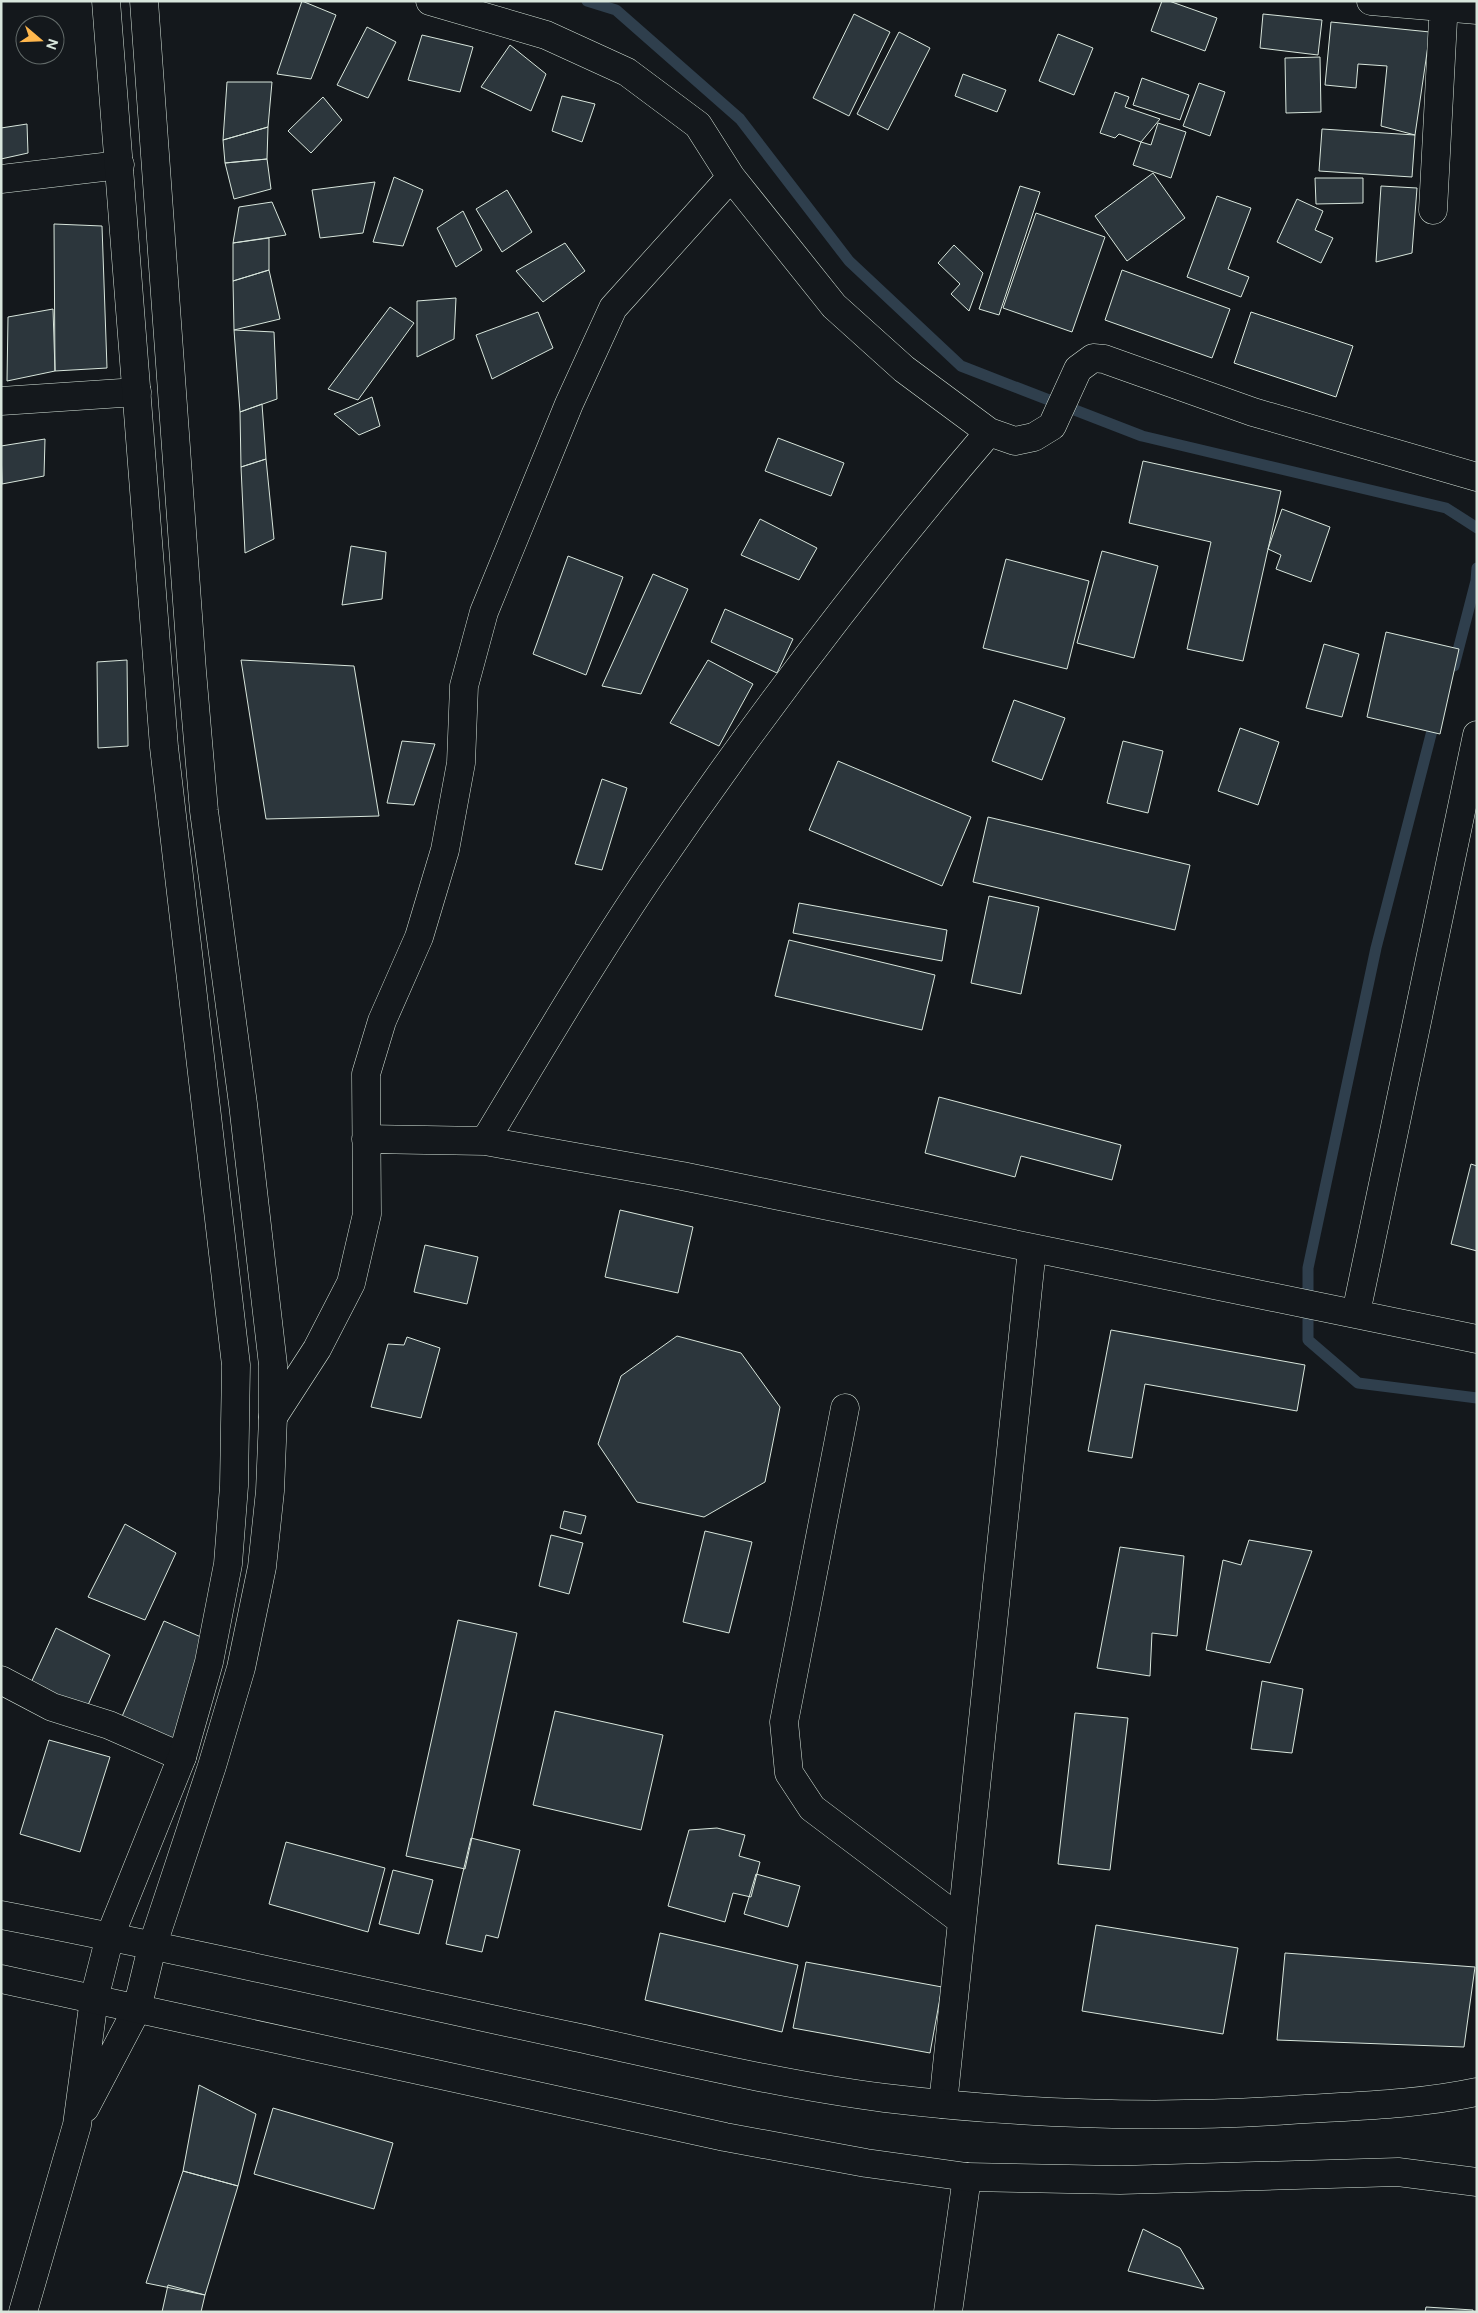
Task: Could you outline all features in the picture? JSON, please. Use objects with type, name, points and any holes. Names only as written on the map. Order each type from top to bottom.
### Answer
[{"type":"street","points":[[23,2312],[77,2124],[94,1999],[110,1936],[182,1757],[209,1662],[228,1564],[234,1486],[236,1365],[164,746],[106,1]]},
{"type":"street","points":[[77,2124],[137,2009],[152,1947],[212,1766],[241,1668],[262,1567],[270,1491],[273,1417],[272,1355],[243,1104],[204,811],[191,661],[144,1]]},
{"type":"street","points":[[430,1],[546,35],[627,72],[698,125],[731,177],[834,306],[904,369],[989,432],[1015,441],[1034,437],[1052,426],[1078,369],[1093,358],[1104,359],[1253,412],[1477,477]]},
{"type":"street","points":[[1371,1],[1444,5],[1477,10]]},
{"type":"street","points":[[1433,210],[1444,5]]},
{"type":"street","points":[[1,179],[120,165]]},
{"type":"street","points":[[273,1417],[317,1349],[351,1283],[367,1214],[366,1074],[382,1021],[419,936],[445,850],[461,763],[464,686],[484,612],[569,404],[612,308],[731,177]]},
{"type":"street","points":[[1,401],[137,392]]},
{"type":"street","points":[[485,1141],[648,879],[751,730],[916,517],[989,432]]},
{"type":"street","points":[[1356,1313],[1477,735]]},
{"type":"street","points":[[366,1139],[485,1141],[682,1176],[1477,1339]]},
{"type":"street","points":[[943,2104],[1032,1249]]},
{"type":"street","points":[[845,1408],[784,1722],[789,1774],[812,1808],[962,1921]]},
{"type":"street","points":[[1,1680],[52,1707],[109,1725],[182,1757]]},
{"type":"street","points":[[1,1915],[110,1936],[152,1947],[736,2072],[880,2097],[1000,2110],[1108,2115],[1236,2113],[1382,2104],[1449,2098],[1477,2092]]},
{"type":"street","points":[[1,1979],[724,2137],[866,2163],[967,2176],[1120,2180],[1398,2172],[1477,2182]]},
{"type":"street","points":[[948,2312],[967,2176]]},
{"type":"building","points":[[302,1],[336,15],[311,79],[277,74]]},
{"type":"building","points":[[1162,1],[1169,1],[1217,18],[1205,51],[1151,31]]},
{"type":"building","points":[[854,14],[890,32],[849,116],[813,98]]},
{"type":"building","points":[[1263,14],[1322,20],[1318,55],[1260,48]]},
{"type":"building","points":[[1331,22],[1430,32],[1415,135],[1381,126],[1387,66],[1358,64],[1356,88],[1325,85]]},
{"type":"building","points":[[367,27],[396,42],[368,98],[337,85]]},
{"type":"building","points":[[899,32],[930,48],[888,130],[857,114]]},
{"type":"building","points":[[1058,34],[1093,48],[1074,95],[1039,81]]},
{"type":"building","points":[[422,35],[473,47],[460,92],[408,80]]},
{"type":"building","points":[[510,45],[546,74],[531,111],[481,87]]},
{"type":"building","points":[[1320,57],[1321,112],[1286,113],[1285,58]]},
{"type":"building","points":[[963,74],[1006,90],[997,112],[955,96]]},
{"type":"building","points":[[1142,78],[1189,95],[1180,120],[1133,105]]},
{"type":"building","points":[[227,82],[272,82],[268,127],[223,140]]},
{"type":"building","points":[[1199,83],[1225,92],[1210,136],[1183,126]]},
{"type":"building","points":[[1115,92],[1129,97],[1125,107],[1160,119],[1141,142],[1119,134],[1115,138],[1100,133]]},
{"type":"building","points":[[562,96],[595,104],[582,142],[552,131]]},
{"type":"building","points":[[323,97],[342,120],[311,153],[288,131]]},
{"type":"building","points":[[1158,123],[1186,132],[1171,178],[1133,165],[1141,142],[1151,145]]},
{"type":"building","points":[[27,124],[28,153],[1,159],[1,128]]},
{"type":"building","points":[[268,127],[267,159],[225,163],[223,140]]},
{"type":"building","points":[[1322,129],[1415,135],[1412,177],[1319,171]]},
{"type":"building","points":[[267,159],[271,189],[234,199],[225,163]]},
{"type":"building","points":[[1153,173],[1185,218],[1127,261],[1095,216]]},
{"type":"building","points":[[394,177],[423,190],[403,246],[373,242]]},
{"type":"building","points":[[1315,178],[1363,178],[1363,203],[1316,204]]},
{"type":"building","points":[[375,182],[363,233],[320,238],[312,190]]},
{"type":"building","points":[[1020,186],[1040,192],[999,315],[979,309]]},
{"type":"building","points":[[1381,186],[1417,188],[1412,253],[1376,262]]},
{"type":"building","points":[[507,190],[532,232],[502,252],[476,209]]},
{"type":"building","points":[[1217,196],[1251,208],[1228,269],[1249,277],[1241,297],[1187,277]]},
{"type":"building","points":[[1297,199],[1323,211],[1315,230],[1333,238],[1321,263],[1277,242]]},
{"type":"building","points":[[272,202],[286,235],[233,243],[239,207]]},
{"type":"building","points":[[463,211],[482,250],[456,267],[437,228]]},
{"type":"building","points":[[1036,213],[1105,237],[1072,332],[1003,308]]},
{"type":"building","points":[[54,224],[102,226],[107,368],[55,371]]},
{"type":"building","points":[[269,238],[269,270],[233,281],[233,243]]},
{"type":"building","points":[[565,243],[585,271],[543,302],[516,271]]},
{"type":"building","points":[[954,245],[983,273],[969,311],[951,294],[960,284],[938,263]]},
{"type":"building","points":[[269,270],[280,319],[234,330],[233,281]]},
{"type":"building","points":[[1122,270],[1230,309],[1212,358],[1105,320]]},
{"type":"building","points":[[456,298],[454,339],[417,357],[417,301]]},
{"type":"building","points":[[390,307],[414,323],[358,400],[328,389]]},
{"type":"building","points":[[53,309],[55,371],[7,381],[8,317]]},
{"type":"building","points":[[538,312],[553,348],[492,379],[476,335]]},
{"type":"building","points":[[1251,312],[1353,346],[1336,397],[1234,363]]},
{"type":"building","points":[[234,330],[274,332],[277,399],[240,412]]},
{"type":"building","points":[[372,397],[380,426],[359,435],[334,414]]},
{"type":"building","points":[[262,404],[266,459],[241,467],[240,412]]},
{"type":"building","points":[[778,438],[844,463],[831,496],[765,471]]},
{"type":"building","points":[[45,439],[44,476],[2,484],[1,446]]},
{"type":"building","points":[[266,459],[274,539],[245,553],[241,467]]},
{"type":"building","points":[[1143,461],[1281,491],[1243,661],[1187,649],[1211,542],[1129,523]]},
{"type":"building","points":[[1282,509],[1330,527],[1311,582],[1276,569],[1281,555],[1268,549]]},
{"type":"building","points":[[760,519],[817,548],[799,580],[741,555]]},
{"type":"building","points":[[351,546],[386,552],[382,599],[342,605]]},
{"type":"building","points":[[1102,551],[1158,566],[1134,658],[1077,643]]},
{"type":"building","points":[[568,556],[623,577],[586,675],[533,654]]},
{"type":"building","points":[[1006,559],[1089,581],[1067,669],[983,648]]},
{"type":"building","points":[[653,574],[688,589],[641,694],[602,686]]},
{"type":"building","points":[[725,609],[793,639],[777,673],[711,642]]},
{"type":"building","points":[[1386,632],[1459,649],[1440,734],[1367,717]]},
{"type":"building","points":[[1324,644],[1359,654],[1342,717],[1306,708]]},
{"type":"building","points":[[127,660],[128,746],[98,748],[97,662]]},
{"type":"building","points":[[241,660],[354,666],[379,816],[266,819]]},
{"type":"building","points":[[708,660],[753,684],[719,746],[670,723]]},
{"type":"building","points":[[1014,700],[1065,718],[1042,780],[992,761]]},
{"type":"building","points":[[1240,728],[1279,742],[1258,805],[1218,791]]},
{"type":"building","points":[[402,741],[435,744],[414,805],[387,803]]},
{"type":"building","points":[[1123,741],[1163,751],[1148,813],[1107,803]]},
{"type":"building","points":[[838,761],[971,817],[942,886],[809,830]]},
{"type":"building","points":[[602,779],[627,788],[602,870],[575,864]]},
{"type":"building","points":[[988,817],[1190,865],[1175,930],[973,882]]},
{"type":"building","points":[[989,896],[1039,907],[1021,994],[971,983]]},
{"type":"building","points":[[799,903],[947,930],[942,961],[793,933]]},
{"type":"building","points":[[789,940],[935,975],[922,1030],[775,996]]},
{"type":"building","points":[[939,1097],[1121,1145],[1112,1180],[1021,1156],[1015,1177],[925,1153]]},
{"type":"building","points":[[1471,1164],[1477,1166],[1477,1251],[1451,1244]]},
{"type":"building","points":[[620,1210],[693,1227],[678,1293],[605,1277]]},
{"type":"building","points":[[425,1245],[478,1257],[467,1304],[414,1292]]},
{"type":"building","points":[[1111,1330],[1305,1365],[1297,1411],[1145,1384],[1132,1458],[1088,1451]]},
{"type":"building","points":[[677,1336],[741,1353],[780,1407],[765,1482],[704,1517],[637,1502],[598,1444],[621,1376]]},
{"type":"building","points":[[407,1337],[440,1348],[421,1418],[371,1407],[388,1344],[404,1345]]},
{"type":"building","points":[[564,1511],[586,1516],[581,1534],[560,1528]]},
{"type":"building","points":[[125,1524],[176,1553],[145,1620],[88,1597]]},
{"type":"building","points":[[705,1531],[752,1542],[729,1633],[683,1622]]},
{"type":"building","points":[[551,1535],[583,1543],[569,1594],[539,1586]]},
{"type":"building","points":[[1249,1540],[1312,1551],[1270,1663],[1206,1650],[1223,1560],[1241,1565]]},
{"type":"building","points":[[1120,1547],[1184,1556],[1177,1636],[1152,1633],[1150,1676],[1097,1668]]},
{"type":"building","points":[[458,1620],[517,1633],[465,1869],[406,1856]]},
{"type":"building","points":[[164,1621],[208,1640],[175,1743],[120,1721]]},
{"type":"building","points":[[56,1628],[110,1655],[85,1712],[29,1687]]},
{"type":"building","points":[[1262,1681],[1303,1689],[1292,1753],[1251,1749]]},
{"type":"building","points":[[555,1711],[663,1735],[641,1830],[533,1805]]},
{"type":"building","points":[[1075,1713],[1128,1718],[1110,1870],[1058,1864]]},
{"type":"building","points":[[49,1740],[110,1757],[80,1852],[20,1834]]},
{"type":"building","points":[[717,1828],[745,1835],[739,1856],[760,1862],[751,1897],[733,1893],[725,1922],[668,1906],[689,1830]]},
{"type":"building","points":[[471,1838],[520,1850],[498,1938],[486,1935],[482,1952],[446,1944]]},
{"type":"building","points":[[286,1842],[385,1868],[368,1932],[269,1904]]},
{"type":"building","points":[[393,1870],[433,1880],[419,1934],[379,1924]]},
{"type":"building","points":[[756,1874],[800,1886],[788,1927],[744,1914]]},
{"type":"building","points":[[1096,1925],[1238,1948],[1223,2034],[1082,2011]]},
{"type":"building","points":[[660,1933],[798,1965],[782,2032],[645,2000]]},
{"type":"building","points":[[1285,1953],[1475,1967],[1464,2047],[1277,2040]]},
{"type":"building","points":[[806,1962],[942,1987],[930,2053],[793,2028]]},
{"type":"building","points":[[199,2085],[256,2114],[238,2186],[183,2171]]},
{"type":"building","points":[[273,2108],[393,2143],[374,2209],[254,2174]]},
{"type":"building","points":[[183,2171],[238,2186],[205,2295],[146,2283]]},
{"type":"building","points":[[1143,2229],[1180,2248],[1204,2289],[1128,2271]]},
{"type":"building","points":[[168,2285],[205,2295],[201,2312],[162,2312]]},
{"type":"building","points":[[1426,2307],[1473,2310],[1473,2312],[1425,2312]]},
{"type":"waterway","points":[[587,1],[616,10],[740,119],[849,261],[961,366],[1142,436],[1446,508],[1477,528]]},
{"type":"waterway","points":[[1454,666],[1476,581],[1477,568]]},
{"type":"waterway","points":[[1435,719],[1376,948],[1308,1268],[1308,1340],[1358,1383],[1477,1398]]}]
